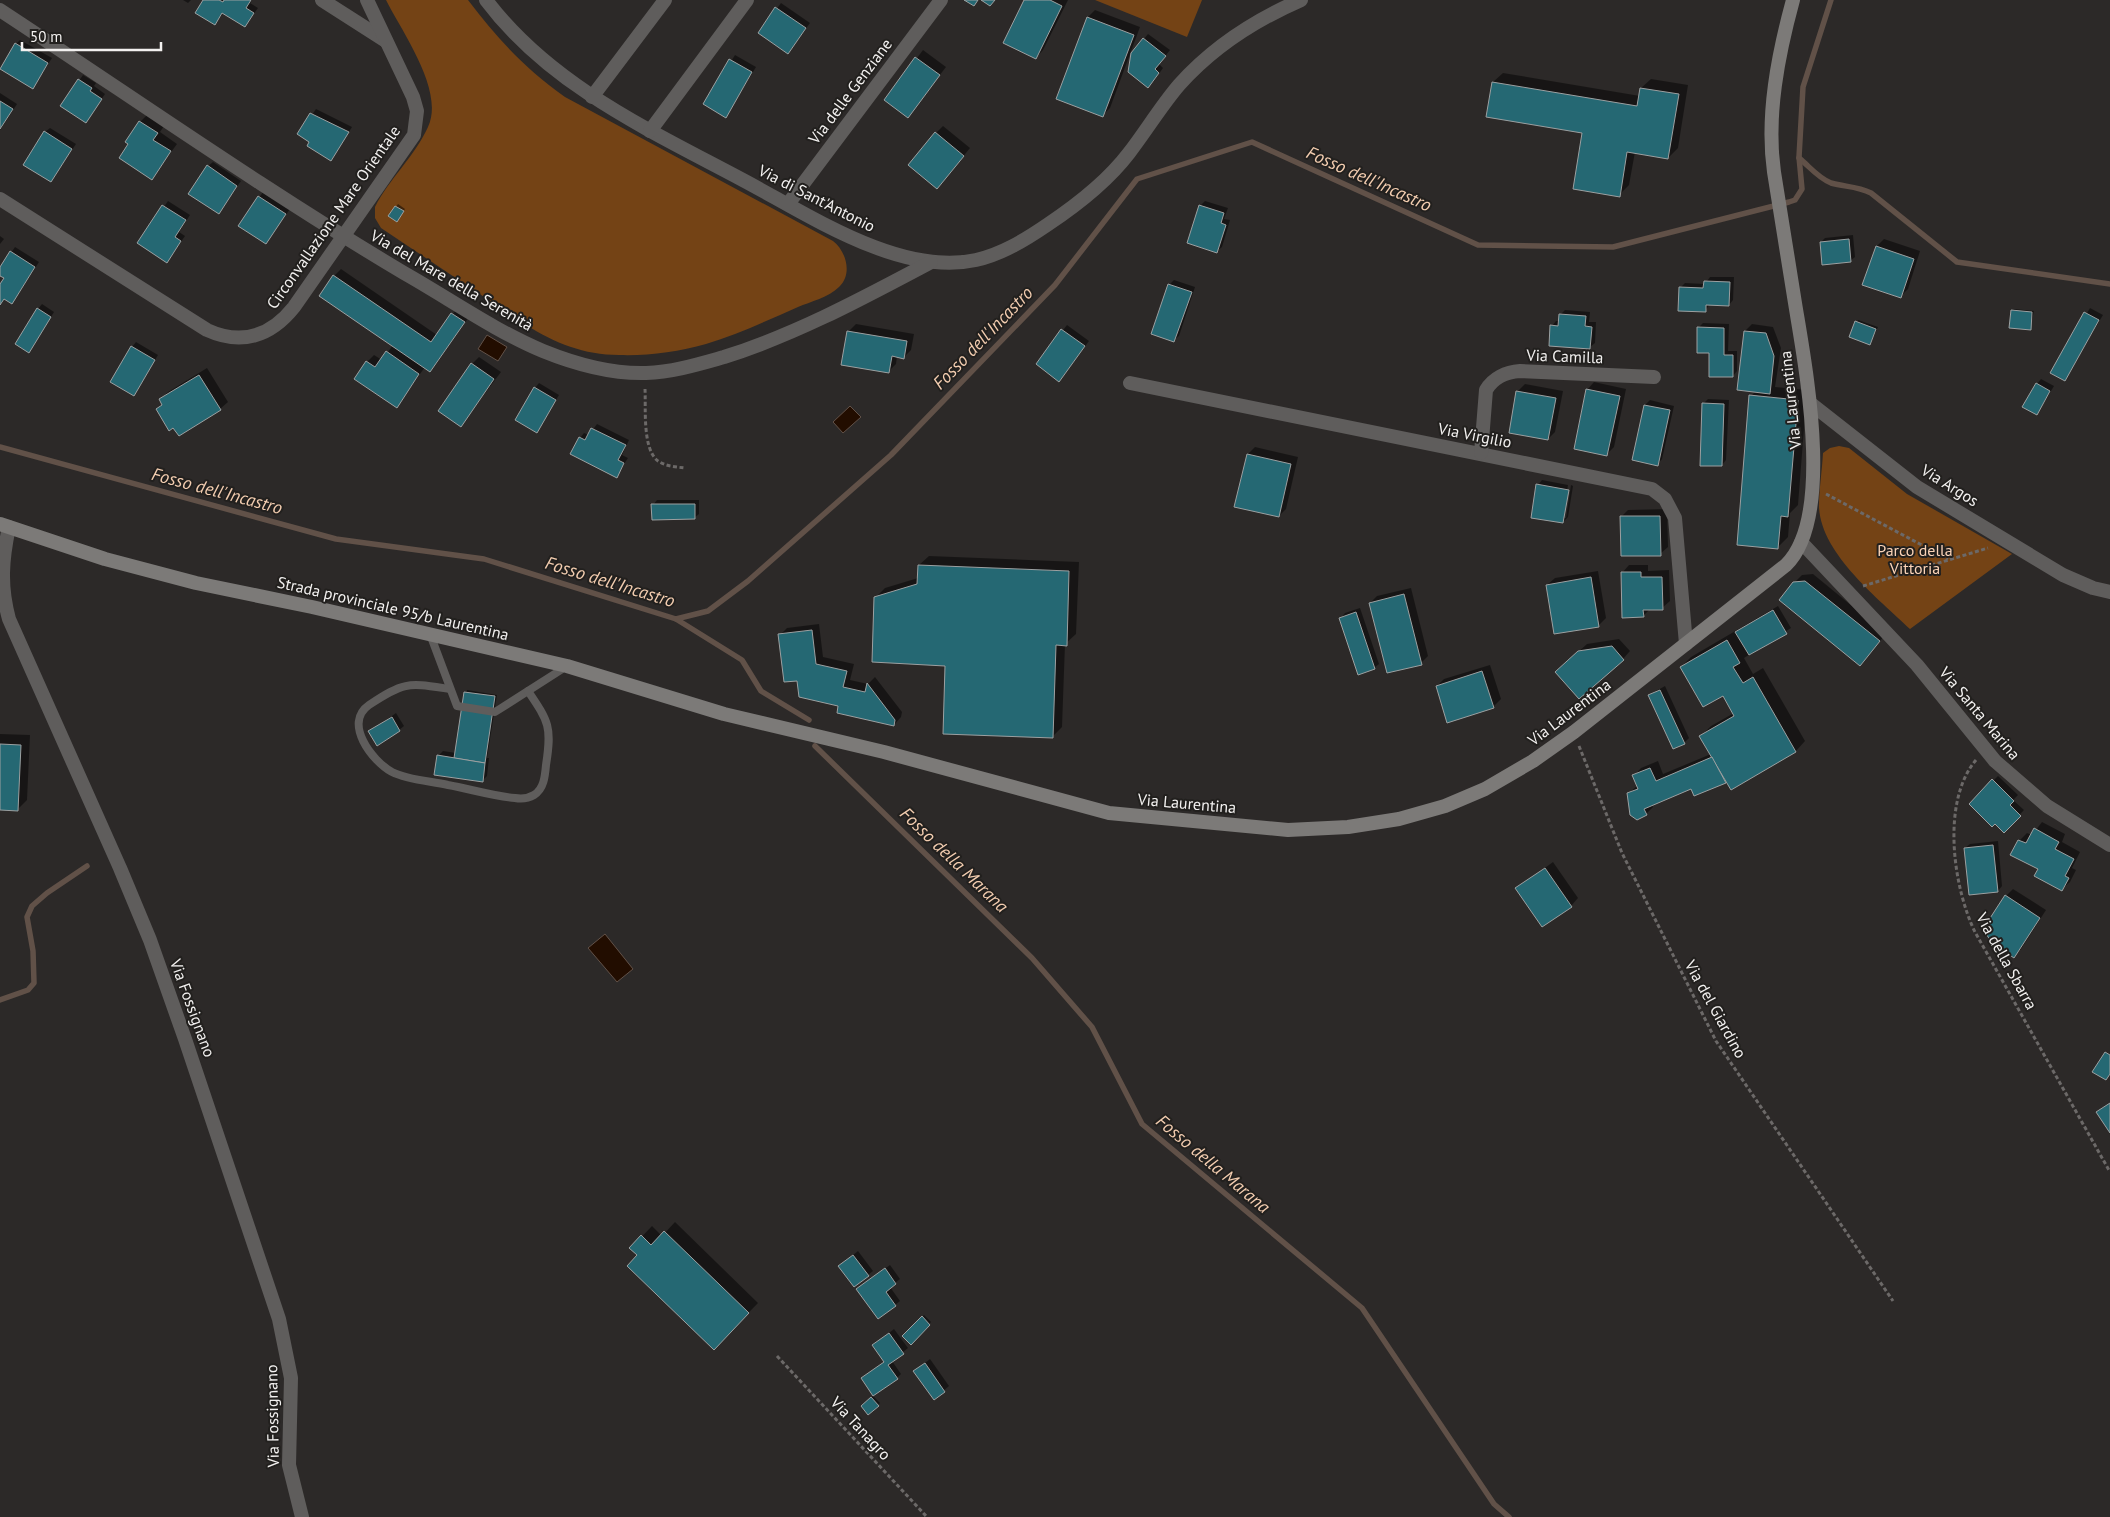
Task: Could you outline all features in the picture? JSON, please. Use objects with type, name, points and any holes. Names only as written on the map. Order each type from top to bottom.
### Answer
[{"type":"main road","name":"Via Laurentina","points":[[778,727],[884,752],[1109,813],[1288,830],[1370,824],[1415,815],[1446,806],[1499,782],[1574,732],[1786,565],[1795,555],[1801,542],[1812,486],[1813,444],[1810,403],[1774,172],[1771,134],[1773,101],[1793,0]]},
{"type":"main road","name":"Strada provinciale 95/b Laurentina","points":[[4,526],[105,559],[196,583],[567,666],[724,714],[778,727]]},
{"type":"street","points":[[322,0],[387,42]]},
{"type":"street","name":"Circonvallazione Mare Orientale","points":[[0,199],[198,325],[216,334],[232,338],[256,336],[280,323],[294,306],[341,236],[407,145],[415,130],[417,110],[413,97],[367,0]]},
{"type":"street","name":"Via di Sant'Antonio","points":[[486,0],[522,41],[592,97],[650,131],[858,241],[931,262],[956,263],[986,257],[1015,245],[1063,214],[1096,188],[1117,166],[1178,86],[1203,61],[1250,26],[1301,0]]},
{"type":"street","points":[[592,97],[664,0]]},
{"type":"street","points":[[650,131],[747,0]]},
{"type":"street","name":"Via delle Genziane","points":[[788,204],[941,0]]},
{"type":"street","name":"Via del Mare della Serenità","points":[[0,10],[341,236],[538,349],[586,366],[644,373],[677,369],[706,362],[768,341],[835,312],[931,262]]},
{"type":"street","name":"Via Camilla","points":[[1481,453],[1486,390],[1490,383],[1504,375],[1520,371],[1654,377]]},
{"type":"street","name":"Via Virgilio","points":[[1130,383],[1642,486],[1652,490],[1666,499],[1674,512],[1677,525],[1686,644]]},
{"type":"street","name":"Via Argos","points":[[1810,403],[1917,487],[2063,575],[2110,592]]},
{"type":"street","name":"Via Fossignano","points":[[4,526],[1,571],[2,592],[9,618],[150,940],[195,1067],[282,1328],[291,1378],[289,1465],[302,1517]]},
{"type":"street","name":"Via Santa Marina","points":[[1801,542],[1902,649],[1985,750],[2042,803],[2110,845]]},
{"type":"lane","points":[[430,634],[457,706],[495,712],[567,666]]},
{"type":"lane","points":[[450,688],[411,684],[395,689],[361,711],[357,722],[360,734],[378,760],[397,774],[520,798],[534,795],[544,782],[550,740],[546,719],[528,691]]},
{"type":"path","points":[[644,373],[647,439],[652,455],[661,463],[685,468]]},
{"type":"path","points":[[1812,486],[1949,560]]},
{"type":"path","points":[[1847,591],[2008,542]]},
{"type":"path","name":"Via del Giardino","points":[[1574,732],[1622,854],[1716,1041],[1893,1301]]},
{"type":"path","name":"Via della Sbarra","points":[[1985,750],[1967,772],[1955,807],[1957,870],[1964,904],[1975,932],[2110,1172]]},
{"type":"path","name":"Via Tanagro","points":[[777,1356],[927,1517]]},
{"type":"green space","points":[[386,0],[468,0],[490,28],[524,64],[565,97],[833,241],[838,245],[846,263],[846,276],[843,282],[835,291],[825,296],[741,332],[706,344],[662,353],[630,355],[594,353],[570,347],[526,325],[381,228],[375,218],[375,207],[387,187],[423,138],[432,113],[431,96],[426,79],[411,45]]},
{"type":"green space","points":[[1095,0],[1202,0],[1187,37]]},
{"type":"green space","name":"Parco della Vittoria","points":[[1839,446],[1849,448],[1907,494],[2012,554],[1910,629],[1868,590],[1840,558],[1822,525],[1819,494],[1823,453],[1830,448]]},
{"type":"shaded area","points":[[487,335],[507,347],[498,361],[478,349]]},
{"type":"shaded area","points":[[850,406],[861,417],[843,433],[833,422]]},
{"type":"shaded area","points":[[605,934],[633,969],[617,982],[588,948]]},
{"type":"building","points":[[203,0],[219,0],[223,2],[224,0],[251,0],[246,8],[254,13],[245,27],[222,13],[215,25],[195,13]]},
{"type":"building","points":[[964,0],[978,0],[974,6]]},
{"type":"building","points":[[981,0],[995,0],[990,6]]},
{"type":"building","points":[[1024,0],[1050,0],[1062,6],[1036,59],[1003,43]]},
{"type":"building","points":[[775,7],[806,28],[788,54],[758,33]]},
{"type":"building","points":[[1087,17],[1134,35],[1103,117],[1056,99]]},
{"type":"building","points":[[1143,38],[1166,56],[1155,69],[1159,73],[1148,88],[1128,72],[1131,53]]},
{"type":"building","points":[[15,43],[48,63],[33,89],[0,69]]},
{"type":"building","points":[[915,57],[940,75],[908,118],[884,100]]},
{"type":"building","points":[[729,59],[752,72],[726,118],[703,104]]},
{"type":"building","points":[[78,79],[92,88],[90,91],[102,99],[86,123],[60,106]]},
{"type":"building","points":[[1492,82],[1637,106],[1640,88],[1679,94],[1668,159],[1627,152],[1620,197],[1573,189],[1582,133],[1486,117]]},
{"type":"building","points":[[0,101],[13,109],[0,129]]},
{"type":"building","points":[[310,113],[349,132],[331,161],[307,146],[309,142],[297,134]]},
{"type":"building","points":[[139,121],[158,133],[153,140],[171,151],[152,180],[119,158],[128,144],[125,142]]},
{"type":"building","points":[[44,131],[72,149],[51,182],[23,165]]},
{"type":"building","points":[[935,132],[964,156],[937,189],[908,165]]},
{"type":"building","points":[[207,165],[237,186],[219,214],[188,194]]},
{"type":"building","points":[[258,196],[286,214],[266,244],[238,226]]},
{"type":"building","points":[[162,205],[186,220],[175,237],[181,241],[167,263],[137,243]]},
{"type":"building","points":[[1199,205],[1224,213],[1221,223],[1226,225],[1217,253],[1187,243]]},
{"type":"building","points":[[395,206],[404,211],[397,222],[388,216]]},
{"type":"building","points":[[1849,239],[1851,262],[1822,265],[1820,242]]},
{"type":"building","points":[[1876,246],[1914,259],[1901,298],[1862,285]]},
{"type":"building","points":[[10,251],[35,267],[12,304],[4,299],[0,305],[0,284],[4,278],[0,276],[0,267]]},
{"type":"building","points":[[333,275],[431,342],[451,313],[465,322],[430,372],[319,296]]},
{"type":"building","points":[[1704,281],[1730,282],[1729,306],[1706,305],[1706,312],[1678,311],[1679,287],[1703,288]]},
{"type":"building","points":[[1168,284],[1192,292],[1174,342],[1151,334]]},
{"type":"building","points":[[37,308],[51,317],[29,353],[15,344]]},
{"type":"building","points":[[2011,310],[2032,312],[2031,330],[2009,328]]},
{"type":"building","points":[[2084,312],[2099,320],[2065,381],[2050,373]]},
{"type":"building","points":[[1559,314],[1586,316],[1585,326],[1592,327],[1590,349],[1549,346],[1550,325],[1558,326]]},
{"type":"building","points":[[1855,321],[1876,329],[1870,345],[1849,337]]},
{"type":"building","points":[[1697,327],[1724,328],[1724,355],[1733,355],[1733,377],[1709,377],[1709,353],[1697,353]]},
{"type":"building","points":[[1061,329],[1085,346],[1059,382],[1036,364]]},
{"type":"building","points":[[847,331],[907,341],[904,359],[892,356],[889,373],[841,365]]},
{"type":"building","points":[[1744,331],[1766,333],[1774,356],[1770,394],[1737,390]]},
{"type":"building","points":[[131,346],[155,360],[134,396],[110,382]]},
{"type":"building","points":[[386,351],[419,374],[397,408],[354,379],[366,361],[375,367]]},
{"type":"building","points":[[471,363],[494,379],[461,427],[438,411]]},
{"type":"building","points":[[199,375],[221,410],[179,436],[173,428],[169,431],[156,409],[162,405],[159,399]]},
{"type":"building","points":[[2036,383],[2050,391],[2037,415],[2022,407]]},
{"type":"building","points":[[534,387],[556,400],[537,433],[515,420]]},
{"type":"building","points":[[1586,389],[1620,396],[1607,456],[1574,449]]},
{"type":"building","points":[[1516,391],[1556,398],[1548,440],[1509,433]]},
{"type":"building","points":[[1749,395],[1798,400],[1788,517],[1781,516],[1778,549],[1737,545]]},
{"type":"building","points":[[1702,403],[1724,404],[1722,466],[1700,466]]},
{"type":"building","points":[[1644,405],[1670,410],[1658,466],[1632,460]]},
{"type":"building","points":[[591,428],[626,445],[618,460],[624,463],[617,478],[570,454],[579,437],[585,440]]},
{"type":"building","points":[[1247,454],[1291,464],[1279,517],[1234,507]]},
{"type":"building","points":[[1536,484],[1569,490],[1563,523],[1531,518]]},
{"type":"building","points":[[651,504],[695,504],[695,519],[652,520]]},
{"type":"building","points":[[1620,516],[1660,516],[1661,556],[1621,556]]},
{"type":"building","points":[[918,565],[1069,571],[1067,646],[1056,645],[1053,738],[943,734],[945,666],[872,662],[874,597],[917,584]]},
{"type":"building","points":[[1621,572],[1641,572],[1641,577],[1662,577],[1663,610],[1643,610],[1644,617],[1622,618]]},
{"type":"building","points":[[1591,577],[1599,627],[1554,634],[1546,585]]},
{"type":"building","points":[[1805,581],[1880,641],[1860,666],[1779,600],[1793,582]]},
{"type":"building","points":[[1404,594],[1422,665],[1387,673],[1369,603]]},
{"type":"building","points":[[1773,610],[1787,634],[1749,655],[1735,632]]},
{"type":"building","points":[[1356,612],[1375,669],[1358,675],[1339,618]]},
{"type":"building","points":[[812,630],[816,664],[847,671],[843,687],[865,692],[867,683],[895,720],[894,726],[837,713],[838,706],[799,697],[797,681],[784,682],[778,634]]},
{"type":"building","points":[[1727,640],[1740,663],[1733,667],[1743,683],[1753,677],[1796,752],[1731,790],[1699,736],[1734,716],[1723,696],[1703,707],[1680,667]]},
{"type":"building","points":[[1612,646],[1624,660],[1579,699],[1555,672],[1578,651]]},
{"type":"building","points":[[1482,671],[1494,708],[1447,723],[1436,686]]},
{"type":"building","points":[[1660,690],[1685,744],[1673,749],[1648,695]]},
{"type":"building","points":[[464,692],[495,696],[485,763],[454,758]]},
{"type":"building","points":[[392,717],[400,731],[377,746],[368,731]]},
{"type":"building","points":[[0,744],[21,745],[18,811],[0,810]]},
{"type":"building","points":[[437,755],[485,763],[483,782],[434,775]]},
{"type":"building","points":[[1712,757],[1726,783],[1694,796],[1691,789],[1644,809],[1647,815],[1637,820],[1630,815],[1627,793],[1638,789],[1632,775],[1650,768],[1656,781]]},
{"type":"building","points":[[1992,779],[2014,801],[2010,805],[2021,816],[2004,833],[1995,824],[1992,827],[1969,804]]},
{"type":"building","points":[[2034,828],[2059,842],[2055,849],[2074,859],[2065,876],[2069,878],[2062,891],[2034,876],[2038,869],[2010,855],[2018,840],[2026,843]]},
{"type":"building","points":[[1993,845],[1998,892],[1969,895],[1964,848]]},
{"type":"building","points":[[1545,868],[1572,907],[1542,927],[1515,888]]},
{"type":"building","points":[[2005,895],[2040,918],[2014,958],[1992,943],[1983,929]]},
{"type":"building","points":[[2105,1052],[2110,1055],[2110,1074],[2106,1080],[2092,1072]]},
{"type":"building","points":[[2110,1103],[2110,1133],[2096,1112]]},
{"type":"building","points":[[664,1231],[749,1313],[714,1350],[627,1266],[637,1255],[629,1248],[641,1235],[651,1245]]},
{"type":"building","points":[[853,1255],[869,1276],[854,1287],[838,1266]]},
{"type":"building","points":[[885,1268],[896,1284],[886,1292],[896,1306],[878,1319],[856,1289]]},
{"type":"building","points":[[922,1316],[930,1325],[911,1345],[902,1336]]},
{"type":"building","points":[[889,1333],[904,1354],[888,1365],[898,1379],[873,1396],[861,1378],[884,1362],[872,1345]]},
{"type":"building","points":[[925,1363],[945,1392],[934,1400],[913,1371]]},
{"type":"building","points":[[871,1397],[879,1406],[868,1415],[861,1406]]},
{"type":"waterway","name":"Fosso dell'Incastro","points":[[0,447],[336,539],[484,559],[676,619],[708,611],[748,581],[891,455],[1055,285],[1137,179],[1252,142],[1478,245],[1613,247],[1789,202],[1795,200],[1802,189],[1799,157],[1803,87],[1831,0]]},
{"type":"waterway","points":[[1799,158],[1826,181],[1871,193],[1957,262],[2110,284]]},
{"type":"waterway","name":"Fosso della Marana","points":[[676,619],[742,660],[761,691],[809,720]]},
{"type":"waterway","name":"Fosso della Marana","points":[[815,746],[1032,958],[1092,1027],[1142,1124],[1362,1308],[1494,1504],[1509,1517]]},
{"type":"waterway","points":[[0,1000],[28,990],[34,983],[33,951],[27,917],[32,906],[47,893],[87,866]]}]
